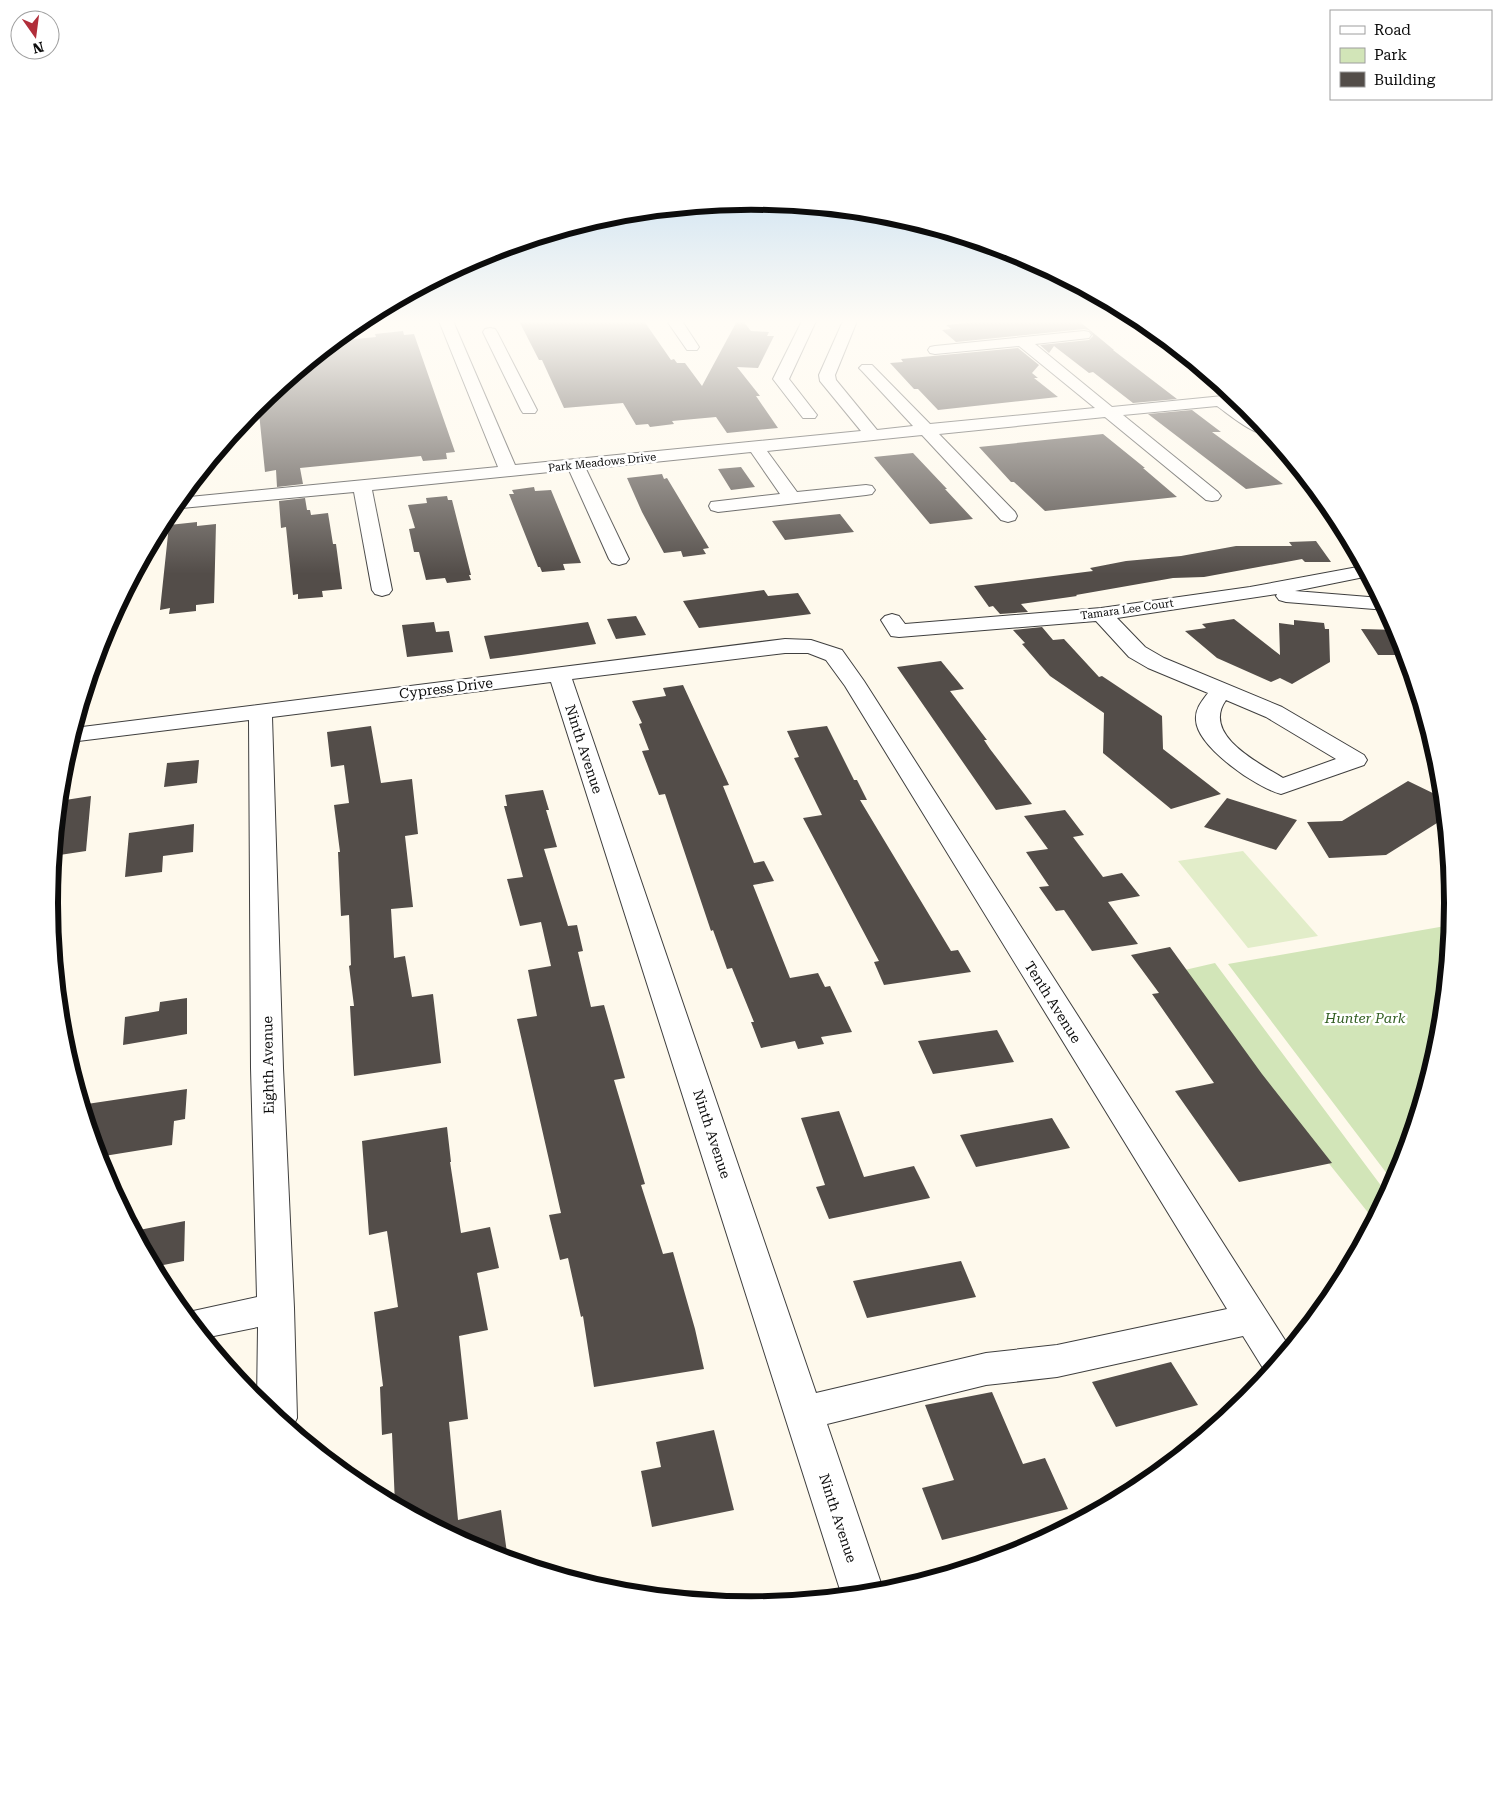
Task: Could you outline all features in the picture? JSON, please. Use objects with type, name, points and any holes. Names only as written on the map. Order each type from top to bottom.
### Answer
[{"type":"street","points":[[481,405],[509,471]]},
{"type":"street","points":[[526,405],[528,410]]},
{"type":"street","points":[[812,405],[814,407],[825,405]]},
{"type":"street","points":[[848,405],[873,435]]},
{"type":"street","points":[[904,405],[1008,516]]},
{"type":"street","points":[[1101,405],[1212,496]]},
{"type":"street","name":"Park Meadows Drive","points":[[185,503],[1177,405]]},
{"type":"street","points":[[1227,405],[1248,420]]},
{"type":"street","points":[[635,440],[644,458]]},
{"type":"street","points":[[756,447],[792,498]]},
{"type":"street","points":[[575,464],[619,559]]},
{"type":"street","points":[[362,486],[382,590]]},
{"type":"street","points":[[718,506],[866,490]]},
{"type":"street","name":"Tamara Lee Court","points":[[892,620],[899,631],[1101,614],[1250,593],[1360,572]]},
{"type":"street","points":[[1250,593],[1377,604]]},
{"type":"street","points":[[1101,614],[1137,652],[1156,663],[1274,712],[1355,760],[1281,787],[1220,744],[1209,730],[1208,711],[1221,690]]},
{"type":"street","name":"Cypress Drive","points":[[79,734],[785,646],[799,645],[821,649]]},
{"type":"street","name":"Tenth Avenue","points":[[821,649],[834,655],[856,686],[1275,1356]]},
{"type":"street","name":"Ninth Avenue","points":[[559,673],[861,1588]]},
{"type":"street","name":"Eighth Avenue","points":[[260,711],[267,1068],[276,1308],[277,1408]]},
{"type":"street","points":[[200,1324],[276,1308]]},
{"type":"street","points":[[804,1413],[986,1369],[1057,1362],[1251,1319]]},
{"type":"green space","points":[[1243,851],[1318,936],[1248,948],[1178,861]]},
{"type":"green space","name":"Hunter Park","points":[[1443,926],[1439,994],[1431,1038],[1408,1126],[1388,1176],[1228,964]]},
{"type":"green space","points":[[1215,963],[1383,1188],[1370,1215],[1176,972]]},
{"type":"building","points":[[269,405],[439,405],[455,452],[446,453],[447,459],[423,461],[421,456],[300,468],[303,484],[277,487],[276,470],[265,472],[259,415]]},
{"type":"building","points":[[563,405],[596,405],[564,408]]},
{"type":"building","points":[[624,405],[762,405],[778,428],[727,433],[716,417],[672,421],[674,424],[650,427],[648,424],[636,425]]},
{"type":"building","points":[[934,405],[982,405],[938,410]]},
{"type":"building","points":[[1192,410],[1221,432],[1212,432],[1283,484],[1246,489],[1148,414]]},
{"type":"building","points":[[1103,434],[1177,497],[1045,511],[1014,482],[1011,482],[979,447]]},
{"type":"building","points":[[913,453],[973,519],[930,524],[874,457]]},
{"type":"building","points":[[741,467],[755,487],[731,490],[718,469]]},
{"type":"building","points":[[662,474],[664,479],[667,478],[709,548],[703,549],[706,554],[683,557],[681,551],[664,553],[642,512],[627,478]]},
{"type":"building","points":[[534,487],[535,491],[551,490],[581,563],[563,564],[565,570],[542,572],[540,567],[538,567],[509,494],[514,494],[512,490]]},
{"type":"building","points":[[447,496],[448,500],[452,500],[471,580],[447,583],[445,578],[426,580],[419,552],[414,552],[409,529],[415,528],[408,505],[427,503],[426,498]]},
{"type":"building","points":[[305,498],[307,510],[310,510],[311,515],[328,513],[333,544],[336,544],[342,589],[322,591],[323,597],[298,599],[298,594],[293,595],[286,527],[281,528],[279,501]]},
{"type":"building","points":[[840,514],[854,532],[785,540],[772,521]]},
{"type":"building","points":[[197,522],[197,526],[216,524],[214,603],[196,605],[196,611],[169,614],[170,608],[160,610],[170,525]]},
{"type":"building","points":[[1316,541],[1331,562],[1305,562],[1302,559],[1204,577],[1173,578],[1077,596],[1021,604],[1028,612],[1000,614],[993,606],[989,607],[974,586],[1093,571],[1090,568],[1126,561],[1181,556],[1236,546],[1292,546],[1289,542]]},
{"type":"building","points":[[764,590],[768,596],[798,593],[811,614],[699,628],[683,601]]},
{"type":"building","points":[[636,616],[646,635],[616,639],[607,619]]},
{"type":"building","points":[[1234,619],[1280,655],[1279,623],[1294,625],[1294,620],[1324,623],[1325,629],[1329,629],[1330,662],[1292,684],[1280,678],[1271,682],[1217,658],[1185,631],[1206,628],[1202,624]]},
{"type":"building","points":[[434,622],[436,632],[449,631],[453,652],[407,657],[402,625]]},
{"type":"building","points":[[588,622],[596,644],[521,655],[490,659],[484,636]]},
{"type":"building","points":[[1042,627],[1053,640],[1064,639],[1099,677],[1102,676],[1162,716],[1163,749],[1221,794],[1171,809],[1103,753],[1104,713],[1050,676],[1022,644],[1025,643],[1013,630]]},
{"type":"building","points":[[1361,629],[1388,630],[1398,655],[1378,655]]},
{"type":"building","points":[[941,661],[964,689],[950,691],[987,740],[984,740],[990,749],[1032,804],[996,810],[897,667]]},
{"type":"building","points":[[683,685],[729,785],[723,786],[754,863],[764,861],[774,881],[753,885],[790,978],[818,973],[825,987],[830,986],[852,1032],[821,1037],[824,1044],[798,1049],[795,1041],[761,1048],[751,1022],[754,1022],[732,968],[727,969],[713,930],[711,931],[665,794],[659,795],[642,751],[649,750],[639,724],[642,723],[632,701],[666,696],[663,688]]},
{"type":"building","points":[[371,726],[381,783],[412,779],[418,834],[405,836],[413,907],[391,909],[394,958],[405,956],[412,997],[433,994],[441,1063],[354,1076],[350,1006],[354,1006],[349,966],[351,965],[349,915],[341,916],[338,852],[340,852],[334,805],[349,803],[344,765],[331,767],[327,732]]},
{"type":"building","points":[[827,726],[854,780],[857,780],[867,800],[860,800],[951,951],[958,950],[971,972],[884,985],[874,962],[879,961],[803,818],[822,815],[794,758],[799,757],[787,731]]},
{"type":"building","points":[[199,760],[197,783],[164,787],[167,763]]},
{"type":"building","points":[[1408,781],[1436,795],[1440,821],[1386,855],[1329,858],[1307,822],[1342,821]]},
{"type":"building","points":[[543,790],[549,810],[546,810],[557,847],[544,849],[568,926],[577,925],[583,951],[578,952],[591,1007],[604,1005],[625,1078],[614,1080],[645,1184],[641,1185],[663,1254],[673,1252],[695,1329],[704,1369],[594,1387],[583,1316],[581,1317],[568,1258],[560,1260],[549,1215],[561,1213],[517,1019],[537,1016],[528,970],[551,966],[541,922],[520,926],[507,879],[523,877],[504,806],[507,806],[505,795]]},
{"type":"building","points":[[91,796],[86,851],[59,855],[63,812],[65,800]]},
{"type":"building","points":[[1227,798],[1297,820],[1276,850],[1204,827]]},
{"type":"building","points":[[1065,810],[1084,835],[1073,837],[1103,877],[1122,873],[1140,896],[1108,902],[1138,944],[1092,951],[1064,910],[1056,911],[1039,887],[1049,886],[1026,852],[1048,849],[1024,816]]},
{"type":"building","points":[[194,824],[193,852],[163,856],[162,872],[125,877],[129,833]]},
{"type":"building","points":[[1170,947],[1262,1074],[1332,1163],[1239,1182],[1175,1091],[1214,1083],[1152,994],[1159,993],[1131,955]]},
{"type":"building","points":[[187,998],[187,1034],[123,1045],[125,1017],[159,1011],[160,1002]]},
{"type":"building","points":[[997,1030],[1014,1062],[933,1074],[918,1041]]},
{"type":"building","points":[[187,1089],[185,1119],[174,1121],[172,1145],[105,1156],[87,1104]]},
{"type":"building","points":[[839,1111],[864,1177],[914,1166],[930,1198],[829,1219],[816,1187],[825,1185],[801,1118]]},
{"type":"building","points":[[1052,1118],[1070,1148],[976,1167],[960,1135]]},
{"type":"building","points":[[447,1127],[450,1162],[461,1233],[490,1227],[499,1268],[477,1273],[488,1330],[459,1336],[468,1419],[449,1422],[458,1520],[501,1510],[507,1552],[444,1525],[395,1498],[392,1433],[382,1435],[380,1387],[383,1386],[374,1312],[398,1307],[387,1231],[369,1235],[362,1141]]},
{"type":"building","points":[[185,1221],[184,1261],[160,1266],[139,1230]]},
{"type":"building","points":[[961,1261],[976,1297],[867,1318],[853,1281]]},
{"type":"building","points":[[1171,1362],[1198,1405],[1116,1427],[1092,1382]]},
{"type":"building","points":[[992,1392],[1023,1464],[1045,1458],[1068,1509],[942,1540],[922,1488],[954,1480],[925,1405]]},
{"type":"building","points":[[714,1430],[734,1510],[652,1527],[641,1471],[661,1467],[656,1442]]}]
